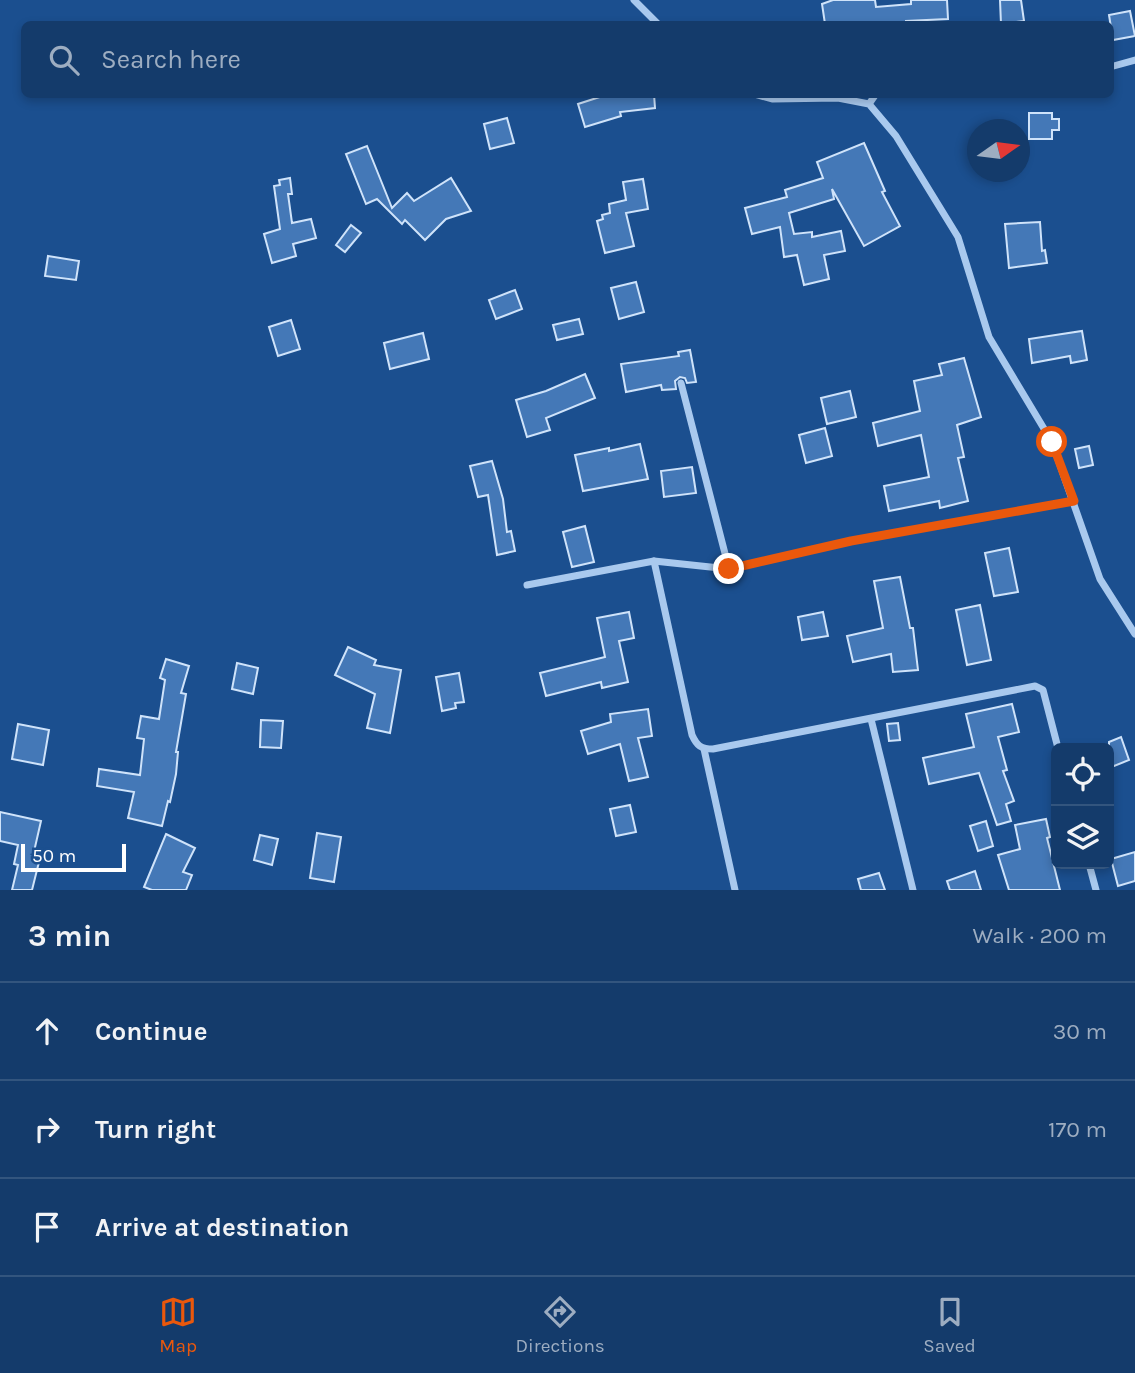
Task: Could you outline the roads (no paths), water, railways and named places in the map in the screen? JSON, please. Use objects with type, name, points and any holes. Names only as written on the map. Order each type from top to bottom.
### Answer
[{"type":"street","points":[[634,0],[654,21]]},
{"type":"street","points":[[1114,66],[1135,60]]},
{"type":"street","points":[[768,98],[838,98],[869,104],[896,136],[958,237],[989,337],[1052,442],[1100,579],[1135,634]]},
{"type":"street","points":[[869,104],[873,98]]},
{"type":"street","points":[[681,383],[729,569]]},
{"type":"street","points":[[527,585],[654,561],[729,569],[851,541],[1074,501]]},
{"type":"street","points":[[654,561],[692,735],[697,745],[704,749],[1035,686],[1043,690],[1057,743]]},
{"type":"street","points":[[871,719],[913,890]]},
{"type":"street","points":[[704,749],[735,890]]},
{"type":"street","points":[[1090,869],[1096,890]]}]
